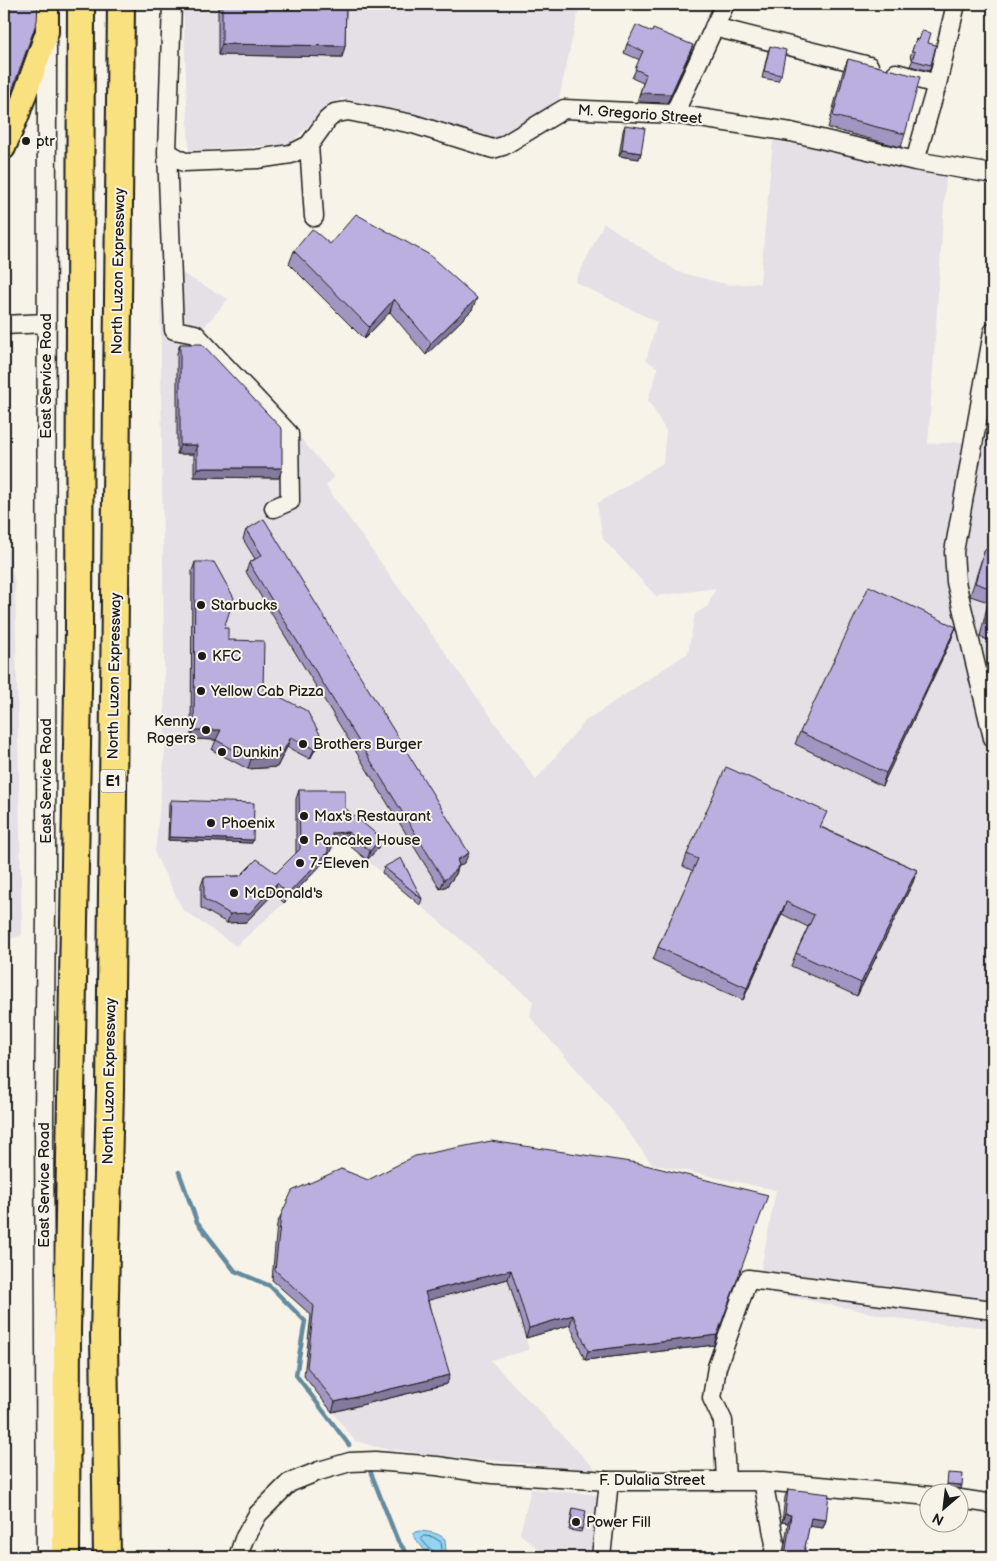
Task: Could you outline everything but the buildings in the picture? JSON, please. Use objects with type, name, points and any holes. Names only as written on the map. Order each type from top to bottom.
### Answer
[{"type":"highway","points":[[66,1557],[67,1333],[79,629],[81,4]]},
{"type":"highway","name":"North Luzon Expressway","points":[[107,1557],[104,1336],[110,1060],[121,4]]},
{"type":"highway","points":[[106,1526],[115,1557]]},
{"type":"main road","name":"East Service Road","points":[[47,4],[47,32]]},
{"type":"main road","points":[[4,148],[47,32]]},
{"type":"street","points":[[172,4],[167,152],[174,330],[195,334],[289,434],[290,501],[274,508]]},
{"type":"street","points":[[674,114],[725,4]]},
{"type":"street","points":[[915,161],[937,84],[956,4]]},
{"type":"street","points":[[714,27],[937,84]]},
{"type":"street","name":"East Service Road","points":[[46,1557],[44,1119],[47,32]]},
{"type":"street","name":"M. Gregorio Street","points":[[309,145],[327,120],[335,113],[348,111],[413,124],[493,149],[503,146],[564,109],[674,114],[791,132],[915,161],[993,174]]},
{"type":"street","points":[[167,152],[184,162],[257,159],[291,154],[309,145],[314,217]]},
{"type":"street","points":[[4,325],[46,323]]},
{"type":"street","points":[[993,332],[954,552],[956,582],[993,738]]},
{"type":"street","points":[[726,1480],[723,1421],[712,1398],[716,1367],[748,1279],[993,1310]]},
{"type":"street","name":"F. Dulalia Street","points":[[238,1557],[244,1539],[258,1514],[289,1483],[319,1471],[350,1462],[375,1461],[437,1466],[492,1474],[609,1481],[763,1481],[920,1495]]},
{"type":"street","points":[[601,1557],[609,1481]]},
{"type":"street","points":[[763,1481],[775,1544],[773,1557]]},
{"type":"street","points":[[970,1501],[993,1504]]},
{"type":"shaded area","points":[[183,4],[580,4],[559,98],[501,144],[412,113],[341,98],[318,116],[290,144],[189,151]]},
{"type":"shaded area","points":[[773,141],[824,149],[946,175],[928,444],[964,442],[993,270],[993,1328],[911,1321],[757,1290],[776,1190],[652,1164],[609,1106],[530,1017],[533,1001],[341,838],[325,861],[284,903],[236,946],[183,910],[155,854],[165,750],[160,261],[228,299],[204,327],[334,477],[326,486],[536,780],[585,721],[688,653],[695,614],[708,606],[716,588],[656,596],[603,539],[597,504],[663,463],[666,431],[648,400],[658,368],[646,360],[657,322],[575,282],[604,223],[678,272],[729,285],[760,283]]},
{"type":"shaded area","points":[[4,522],[15,587],[22,935],[4,941]]},
{"type":"shaded area","points":[[288,1201],[764,1204],[715,1344],[585,1360],[569,1325],[526,1338],[529,1350],[490,1360],[596,1470],[443,1456],[381,1448],[355,1441],[304,1376],[311,1315],[272,1280],[277,1224]]},
{"type":"shaded area","points":[[531,1489],[600,1495],[592,1557],[544,1553],[520,1534]]},
{"type":"water","points":[[419,1531],[430,1532],[445,1539],[446,1552],[439,1557],[427,1553],[413,1536],[414,1533]]},
{"type":"waterway","points":[[179,1172],[197,1222],[235,1271],[270,1286],[305,1321],[296,1375],[349,1445]]},
{"type":"waterway","points":[[369,1468],[397,1539],[409,1557]]},
{"type":"place","name":"ptr","points":[[26,141]]},
{"type":"place","name":"Starbucks","points":[[201,605]]},
{"type":"place","name":"KFC","points":[[202,656]]},
{"type":"place","name":"Yellow Cab Pizza","points":[[201,691]]},
{"type":"place","name":"Kenny Rogers","points":[[206,730]]},
{"type":"place","name":"Brothers Burger","points":[[303,744]]},
{"type":"place","name":"Dunkin'","points":[[222,752]]},
{"type":"place","name":"Max's Restaurant","points":[[304,816]]},
{"type":"place","name":"Phoenix","points":[[211,823]]},
{"type":"place","name":"Pancake House","points":[[304,840]]},
{"type":"place","name":"7-Eleven","points":[[300,863]]},
{"type":"place","name":"McDonald's","points":[[234,893]]},
{"type":"place","name":"Power Fill","points":[[576,1522]]}]
